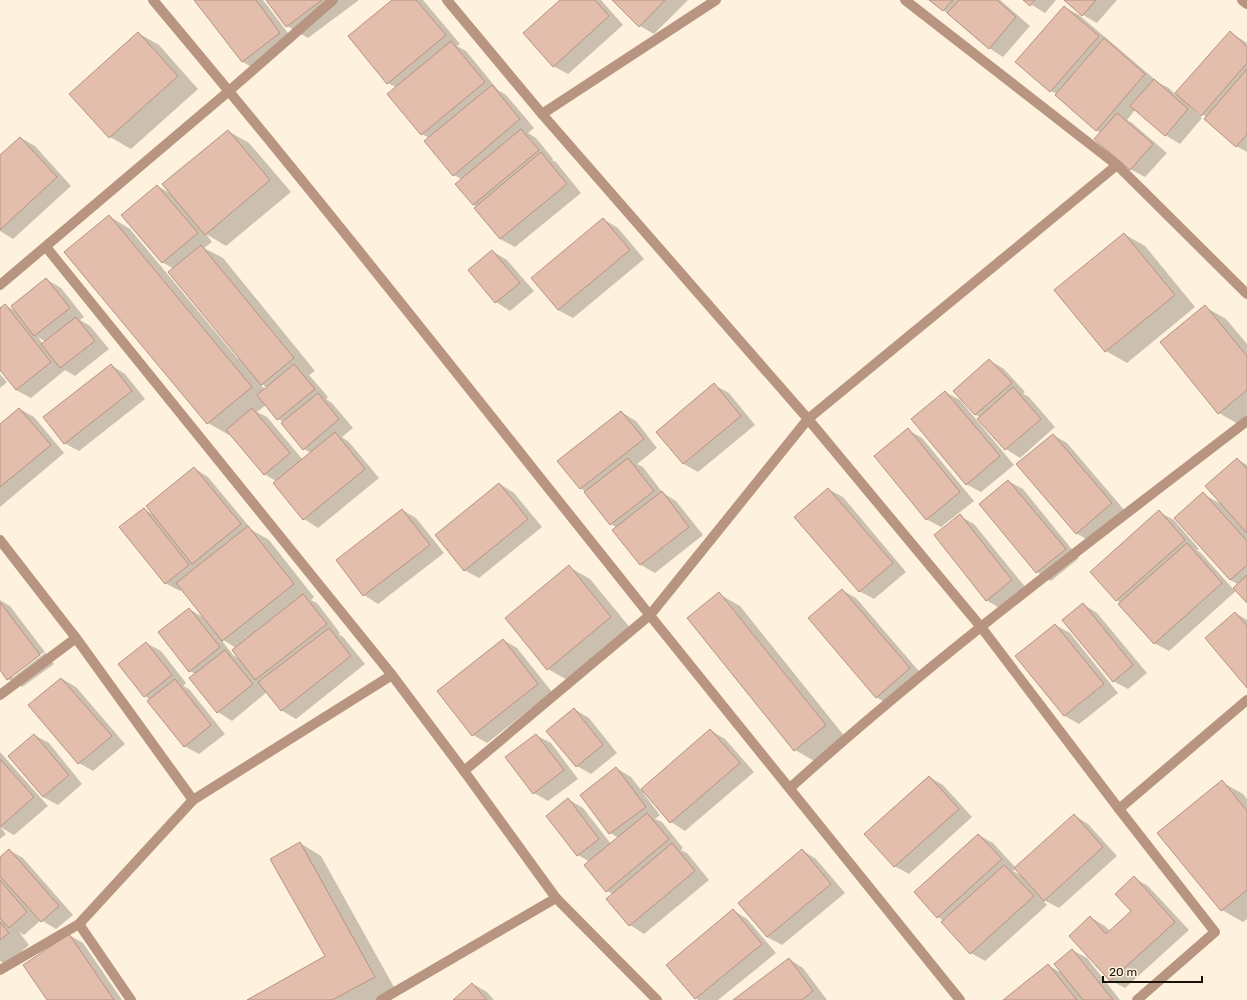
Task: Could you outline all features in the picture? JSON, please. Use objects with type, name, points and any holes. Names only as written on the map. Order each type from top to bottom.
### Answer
[{"type":"street","points":[[153,0],[229,90],[398,298],[650,615],[960,1000]]},
{"type":"street","points":[[0,285],[333,0]]},
{"type":"street","points":[[447,0],[542,114],[808,419],[981,626],[1119,809],[1215,932],[1137,1000]]},
{"type":"street","points":[[542,114],[716,0]]},
{"type":"street","points":[[905,0],[1117,165],[1247,294]]},
{"type":"street","points":[[1242,0],[1247,4]]},
{"type":"street","points":[[464,771],[650,615],[808,419],[1117,165]]},
{"type":"street","points":[[46,247],[392,674],[556,898],[657,1000]]},
{"type":"street","points":[[790,788],[841,742],[981,626],[1247,421]]},
{"type":"street","points":[[0,540],[76,638],[193,800]]},
{"type":"street","points":[[0,695],[76,638]]},
{"type":"street","points":[[0,970],[79,924],[193,800],[392,674]]},
{"type":"street","points":[[1119,809],[1247,700]]},
{"type":"street","points":[[381,1000],[556,898]]},
{"type":"street","points":[[79,924],[131,1000]]},
{"type":"building","points":[[194,0],[256,0],[280,33],[242,62]]},
{"type":"building","points":[[266,0],[322,0],[286,27]]},
{"type":"building","points":[[392,0],[416,0],[446,35],[387,84],[348,36]]},
{"type":"building","points":[[560,0],[595,0],[609,16],[553,67],[523,33]]},
{"type":"building","points":[[612,0],[665,0],[639,27]]},
{"type":"building","points":[[929,0],[953,0],[943,11]]},
{"type":"building","points":[[959,0],[997,0],[1016,17],[989,49],[947,13]]},
{"type":"building","points":[[1023,0],[1035,0],[1030,6]]},
{"type":"building","points":[[1064,0],[1096,0],[1082,16]]},
{"type":"building","points":[[1064,6],[1099,36],[1050,92],[1015,62]]},
{"type":"building","points":[[1230,31],[1247,47],[1247,63],[1201,116],[1175,93]]},
{"type":"building","points":[[138,32],[178,76],[109,138],[69,94]]},
{"type":"building","points":[[1104,38],[1145,74],[1096,131],[1055,95]]},
{"type":"building","points":[[451,41],[485,82],[421,135],[387,94]]},
{"type":"building","points":[[1247,69],[1247,134],[1236,147],[1204,119]]},
{"type":"building","points":[[1154,79],[1188,109],[1165,136],[1130,106]]},
{"type":"building","points":[[492,85],[520,119],[453,176],[424,141]]},
{"type":"building","points":[[1117,113],[1153,144],[1130,170],[1094,139]]},
{"type":"building","points":[[521,129],[539,150],[473,205],[455,184]]},
{"type":"building","points":[[228,130],[270,180],[205,235],[162,184]]},
{"type":"building","points":[[20,137],[57,177],[0,230],[0,155]]},
{"type":"building","points":[[541,152],[567,184],[500,239],[474,208]]},
{"type":"building","points":[[157,185],[198,233],[162,263],[121,215]]},
{"type":"building","points":[[109,215],[252,387],[207,424],[64,252]]},
{"type":"building","points":[[603,218],[630,250],[558,310],[531,278]]},
{"type":"building","points":[[1124,233],[1175,295],[1105,352],[1054,290]]},
{"type":"building","points":[[201,245],[294,358],[261,385],[168,272]]},
{"type":"building","points":[[492,250],[520,283],[495,303],[468,270]]},
{"type":"building","points":[[46,278],[70,308],[34,336],[11,306]]},
{"type":"building","points":[[5,304],[51,362],[16,390],[0,370],[0,308]]},
{"type":"building","points":[[1205,305],[1247,356],[1247,390],[1218,414],[1160,342]]},
{"type":"building","points":[[76,317],[95,341],[60,368],[41,344]]},
{"type":"building","points":[[989,359],[1012,383],[975,415],[953,391]]},
{"type":"building","points":[[111,364],[132,391],[64,444],[43,417]]},
{"type":"building","points":[[294,364],[315,389],[277,420],[257,395]]},
{"type":"building","points":[[714,383],[741,416],[683,464],[656,432]]},
{"type":"building","points":[[1013,387],[1041,419],[1005,450],[977,419]]},
{"type":"building","points":[[945,391],[1000,456],[966,485],[911,419]]},
{"type":"building","points":[[318,393],[339,419],[303,450],[281,423]]},
{"type":"building","points":[[19,408],[51,445],[0,487],[0,424]]},
{"type":"building","points":[[252,408],[290,453],[264,475],[226,430]]},
{"type":"building","points":[[621,411],[644,439],[580,489],[557,461]]},
{"type":"building","points":[[908,428],[960,492],[926,520],[874,456]]},
{"type":"building","points":[[335,432],[365,469],[303,520],[273,483]]},
{"type":"building","points":[[1053,434],[1112,503],[1076,534],[1016,464]]},
{"type":"building","points":[[628,458],[654,491],[610,525],[584,492]]},
{"type":"building","points":[[1237,458],[1247,469],[1247,533],[1205,486]]},
{"type":"building","points":[[194,467],[241,524],[192,564],[146,506]]},
{"type":"building","points":[[1008,480],[1066,549],[1036,573],[979,504]]},
{"type":"building","points":[[499,483],[528,519],[464,571],[435,535]]},
{"type":"building","points":[[828,488],[893,563],[859,592],[794,517]]},
{"type":"building","points":[[662,491],[689,527],[640,565],[612,530]]},
{"type":"building","points":[[1203,492],[1247,541],[1247,565],[1230,580],[1174,518]]},
{"type":"building","points":[[144,508],[189,565],[165,584],[119,527]]},
{"type":"building","points":[[402,509],[430,545],[363,596],[336,560]]},
{"type":"building","points":[[1159,510],[1185,540],[1116,601],[1090,572]]},
{"type":"building","points":[[960,514],[1012,580],[986,601],[934,535]]},
{"type":"building","points":[[248,526],[294,584],[222,641],[176,583]]},
{"type":"building","points":[[1187,543],[1222,583],[1154,644],[1118,604]]},
{"type":"building","points":[[569,565],[611,617],[547,670],[505,618]]},
{"type":"building","points":[[1247,575],[1247,603],[1233,588]]},
{"type":"building","points":[[842,589],[910,668],[876,698],[808,618]]},
{"type":"building","points":[[719,592],[826,725],[794,751],[687,618]]},
{"type":"building","points":[[303,594],[327,624],[255,680],[232,650]]},
{"type":"building","points":[[0,602],[40,655],[7,680],[0,670]]},
{"type":"building","points":[[1083,603],[1133,665],[1113,682],[1062,620]]},
{"type":"building","points":[[189,608],[220,647],[189,672],[158,632]]},
{"type":"building","points":[[1235,612],[1247,626],[1247,688],[1205,638]]},
{"type":"building","points":[[1055,624],[1104,684],[1064,716],[1015,656]]},
{"type":"building","points":[[329,628],[351,656],[281,711],[258,682]]},
{"type":"building","points":[[503,639],[538,684],[472,736],[437,691]]},
{"type":"building","points":[[146,642],[172,675],[144,697],[118,664]]},
{"type":"building","points":[[225,650],[253,684],[217,713],[189,678]]},
{"type":"building","points":[[61,678],[112,736],[78,764],[28,705]]},
{"type":"building","points":[[175,679],[211,725],[184,747],[147,701]]},
{"type":"building","points":[[574,708],[603,745],[576,767],[546,731]]},
{"type":"building","points":[[710,729],[740,763],[670,823],[641,789]]},
{"type":"building","points":[[34,734],[69,775],[43,797],[8,756]]},
{"type":"building","points":[[536,734],[564,770],[533,794],[505,757]]},
{"type":"building","points":[[0,759],[34,797],[0,827]]},
{"type":"building","points":[[616,767],[646,807],[609,834],[580,795]]},
{"type":"building","points":[[929,776],[959,809],[894,867],[864,834]]},
{"type":"building","points":[[1222,780],[1247,811],[1247,890],[1221,911],[1157,833]]},
{"type":"building","points":[[568,798],[599,839],[577,856],[546,816]]},
{"type":"building","points":[[647,813],[669,839],[606,892],[584,865]]},
{"type":"building","points":[[1074,814],[1103,847],[1044,901],[1014,868]]},
{"type":"building","points":[[978,834],[1002,859],[937,918],[914,892]]},
{"type":"building","points":[[300,842],[375,977],[332,1000],[247,1000],[325,956],[270,859]]},
{"type":"building","points":[[672,843],[695,871],[629,926],[606,899]]},
{"type":"building","points":[[9,849],[59,906],[41,922],[0,876],[0,857]]},
{"type":"building","points":[[802,849],[831,884],[767,937],[738,903]]},
{"type":"building","points":[[1004,865],[1034,896],[970,954],[941,922]]},
{"type":"building","points":[[1134,876],[1175,922],[1110,981],[1069,936],[1090,916],[1106,934],[1131,911],[1115,894]]},
{"type":"building","points":[[0,880],[27,912],[9,928],[0,918]]},
{"type":"building","points":[[733,909],[762,944],[695,999],[666,965]]},
{"type":"building","points":[[0,922],[9,933],[0,940]]},
{"type":"building","points":[[69,934],[114,1000],[47,1000],[23,965]]},
{"type":"building","points":[[1072,949],[1113,1000],[1083,1000],[1054,964]]},
{"type":"building","points":[[789,958],[813,991],[802,1000],[733,1000]]},
{"type":"building","points":[[1048,964],[1077,1000],[1003,1000]]},
{"type":"building","points":[[472,983],[487,1000],[453,1000]]}]
